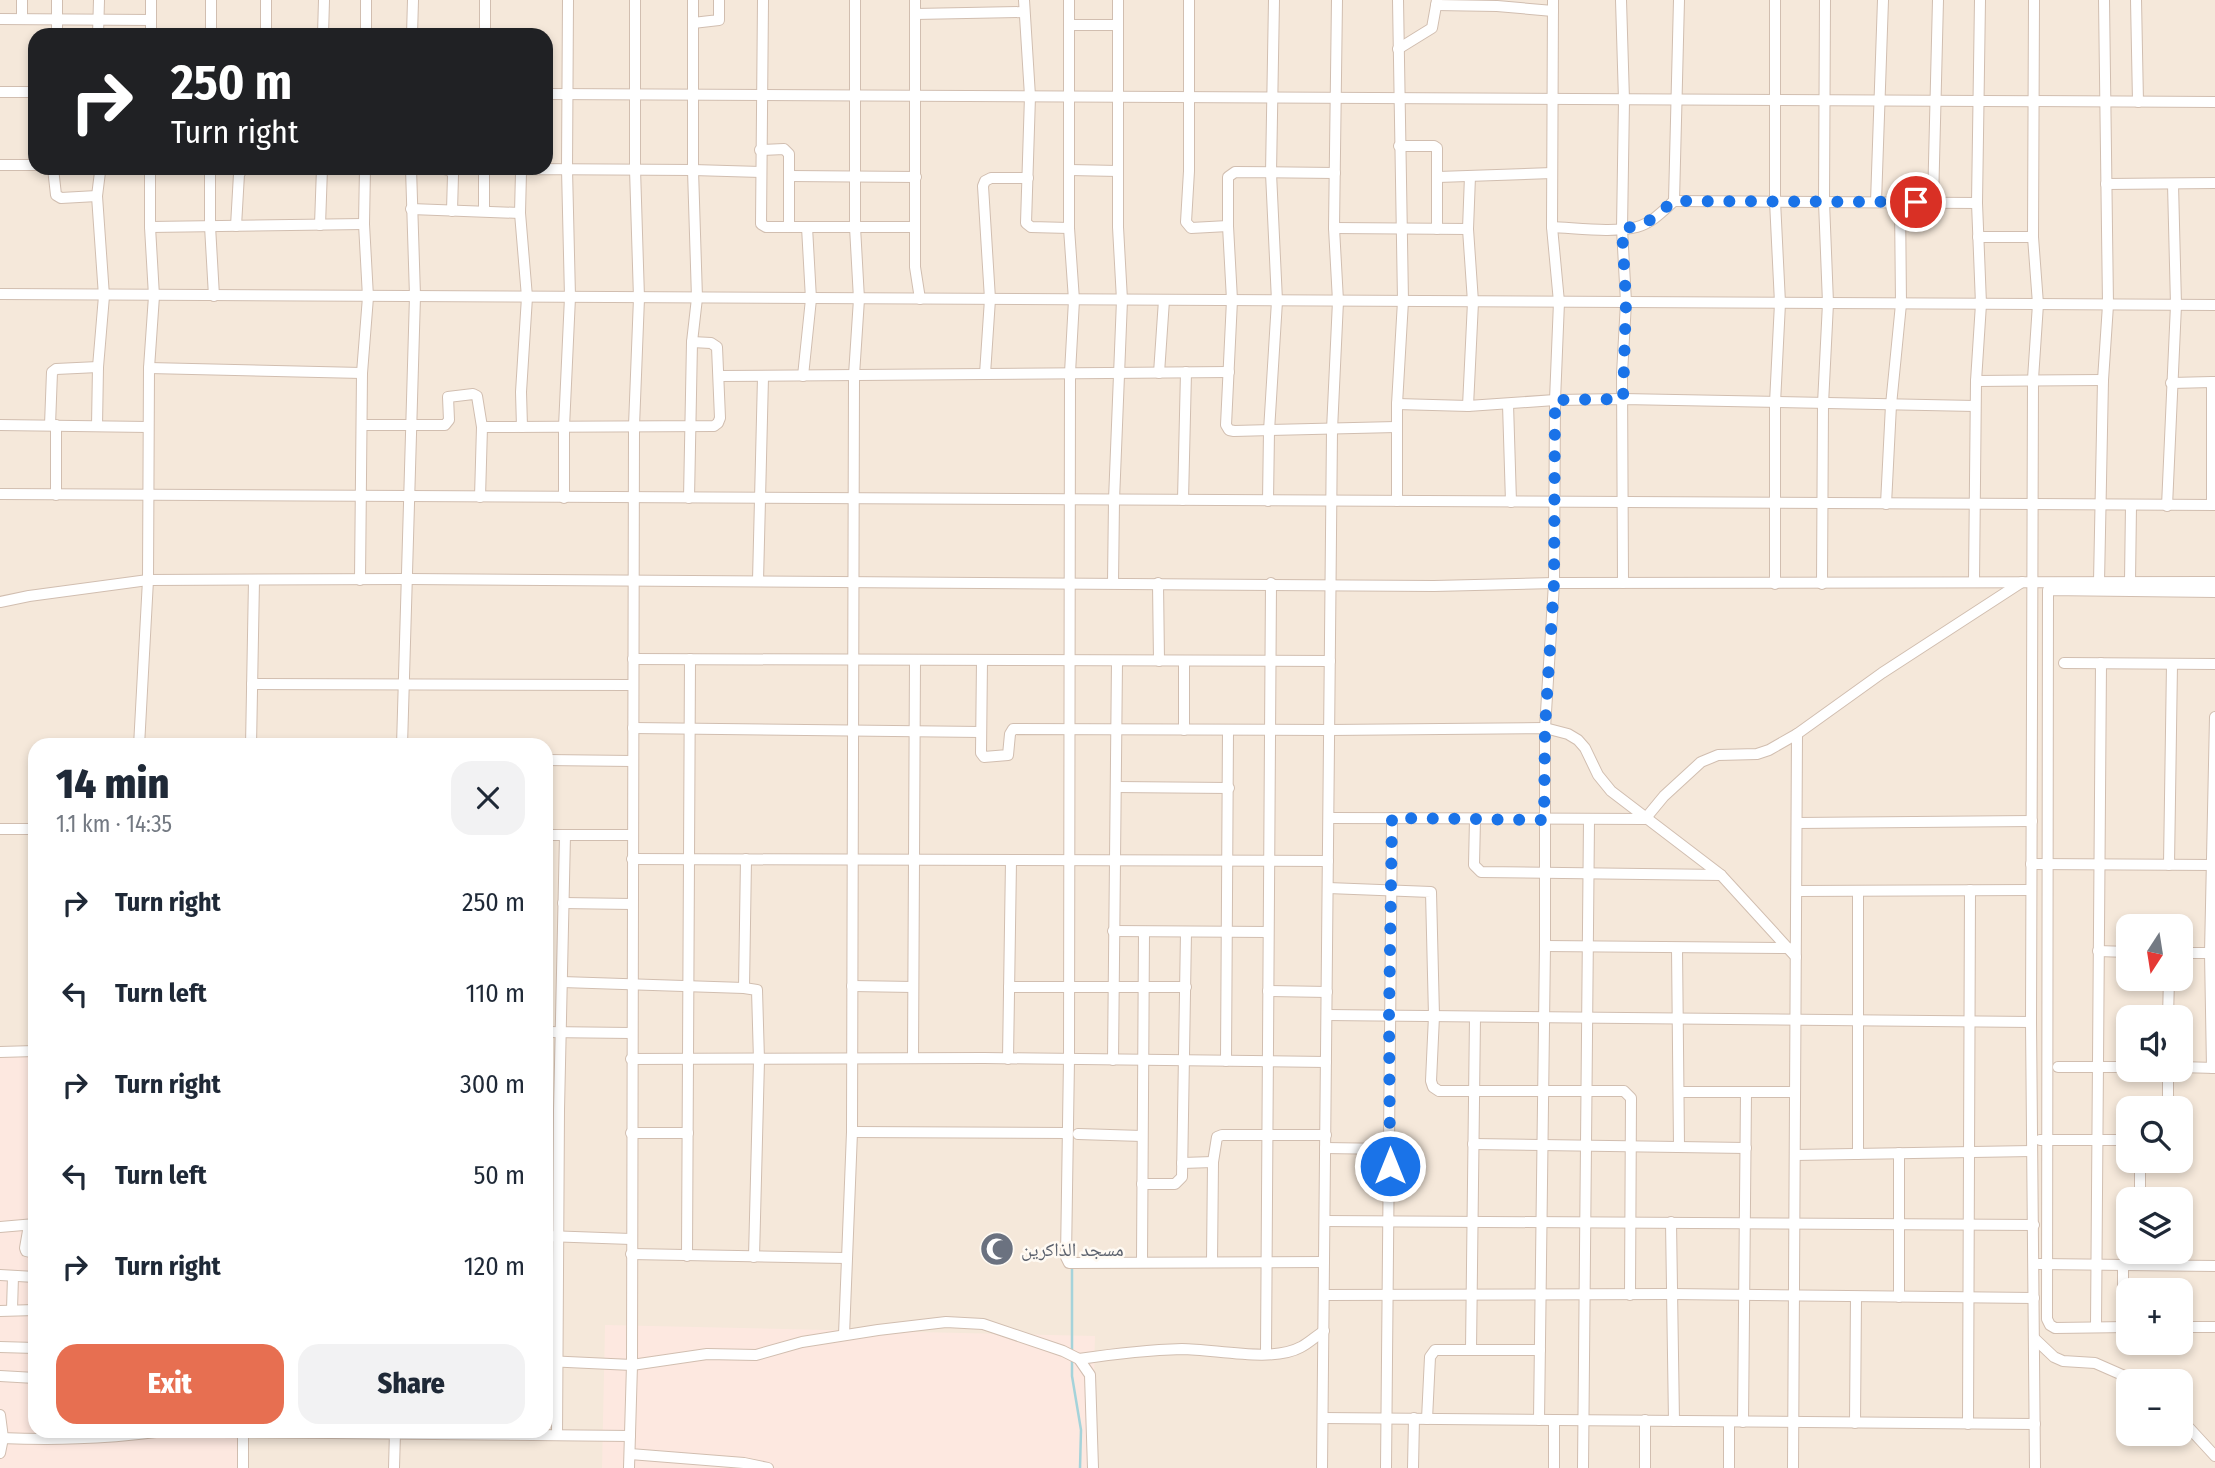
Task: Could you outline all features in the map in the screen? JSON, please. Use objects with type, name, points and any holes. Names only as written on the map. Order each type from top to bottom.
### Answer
[{"type":"street","points":[[22,0],[22,19]]},
{"type":"street","points":[[57,0],[57,28]]},
{"type":"street","points":[[99,0],[99,28]]},
{"type":"street","points":[[151,0],[151,28]]},
{"type":"street","points":[[211,0],[211,28]]},
{"type":"street","points":[[266,0],[266,28]]},
{"type":"street","points":[[323,28],[324,0]]},
{"type":"street","points":[[366,0],[366,28]]},
{"type":"street","points":[[412,28],[413,0]]},
{"type":"street","points":[[485,0],[485,28]]},
{"type":"street","points":[[564,498],[564,427],[570,297],[567,169],[568,0]]},
{"type":"street","points":[[629,1468],[632,1365],[634,426],[639,298],[635,169],[635,0]]},
{"type":"street","points":[[689,498],[692,342],[697,298],[693,170],[693,0]]},
{"type":"street","points":[[694,23],[719,20],[719,0]]},
{"type":"street","points":[[763,0],[761,224],[766,227],[915,227]]},
{"type":"street","points":[[844,1335],[852,1132],[854,375],[859,299],[855,227],[855,0]]},
{"type":"street","points":[[915,0],[915,267],[920,299]]},
{"type":"street","points":[[951,0],[952,13]]},
{"type":"street","points":[[984,13],[985,0]]},
{"type":"street","points":[[1069,0],[1069,228],[1074,300],[1070,373],[1069,730],[1069,1059],[1073,1134],[1067,1260],[1069,1263],[1324,1262]]},
{"type":"street","points":[[1113,583],[1122,300],[1118,171],[1118,0]]},
{"type":"street","points":[[1189,0],[1189,171],[1186,222],[1191,228],[1227,226]]},
{"type":"street","points":[[1268,500],[1269,431],[1277,301],[1271,173],[1274,0]]},
{"type":"street","points":[[1322,1468],[1332,430],[1338,301],[1334,228],[1336,0]]},
{"type":"street","points":[[1397,501],[1396,427],[1403,301],[1398,0]]},
{"type":"street","points":[[1621,0],[1624,100],[1622,229],[1626,302],[1623,583]]},
{"type":"street","points":[[1674,201],[1679,0]]},
{"type":"street","points":[[1775,0],[1775,201],[1780,303],[1775,403],[1775,584]]},
{"type":"street","points":[[1822,583],[1823,404],[1828,303],[1824,202],[1825,0]]},
{"type":"street","points":[[1876,202],[1883,0]]},
{"type":"street","points":[[1933,203],[1938,0]]},
{"type":"street","points":[[1974,582],[1975,406],[1981,304],[1977,203],[1980,0]]},
{"type":"street","points":[[2034,0],[2033,237],[2038,304],[2033,379],[2033,505],[2027,581],[2032,821],[2035,1468]]},
{"type":"street","points":[[2099,582],[2103,380],[2108,305],[2104,0]]},
{"type":"street","points":[[2136,0],[2138,102]]},
{"type":"street","points":[[1398,49],[1432,28],[1437,3],[1553,5],[1552,227],[1559,302],[1553,503],[1554,583],[1545,728],[1539,1420]]},
{"type":"street","points":[[915,14],[984,13],[1024,6],[1030,96],[1027,226],[1069,228]]},
{"type":"street","points":[[0,19],[151,20]]},
{"type":"street","points":[[1069,25],[1118,25]]},
{"type":"street","points":[[0,92],[28,92]]},
{"type":"street","points":[[553,94],[2215,102]]},
{"type":"street","points":[[1399,146],[1436,147],[1437,229]]},
{"type":"street","points":[[760,150],[788,150],[789,227]]},
{"type":"street","points":[[0,165],[28,165]]},
{"type":"street","points":[[553,169],[761,172]]},
{"type":"street","points":[[1070,170],[1118,171]]},
{"type":"street","points":[[1335,173],[1230,174],[1228,177],[1227,226],[1232,300],[1226,425],[1229,430],[1234,431],[1396,427]]},
{"type":"street","points":[[1438,177],[1552,173]]},
{"type":"street","points":[[54,175],[56,195],[61,198],[97,196]]},
{"type":"street","points":[[97,426],[98,367],[104,296],[97,196],[100,175]]},
{"type":"street","points":[[139,738],[148,580],[149,368],[154,296],[150,175]]},
{"type":"street","points":[[210,175],[214,296]]},
{"type":"street","points":[[236,226],[239,175]]},
{"type":"street","points":[[320,225],[322,175]]},
{"type":"street","points":[[360,580],[362,373],[368,297],[364,224],[365,175]]},
{"type":"street","points":[[402,738],[408,579],[409,424],[415,296],[411,175]]},
{"type":"street","points":[[452,211],[453,175]]},
{"type":"street","points":[[484,175],[484,211]]},
{"type":"street","points":[[521,175],[520,213],[527,297],[521,392],[522,427]]},
{"type":"street","points":[[790,176],[916,177]]},
{"type":"street","points":[[1468,406],[1473,302],[1468,229],[1470,176]]},
{"type":"street","points":[[985,374],[990,299],[983,186],[985,181],[991,178],[1028,178]]},
{"type":"street","points":[[2106,184],[2215,183]]},
{"type":"street","points":[[2167,506],[2176,305],[2173,184]]},
{"type":"street","points":[[1552,227],[1622,229],[1645,224],[1674,201],[1977,203]]},
{"type":"street","points":[[1886,504],[1891,405],[1901,304],[1899,202]]},
{"type":"street","points":[[411,209],[520,213]]},
{"type":"street","points":[[150,227],[364,224]]},
{"type":"street","points":[[803,376],[811,299],[807,227]]},
{"type":"street","points":[[1334,228],[1468,229]]},
{"type":"street","points":[[1978,237],[2033,237]]},
{"type":"street","points":[[0,294],[2215,305]]},
{"type":"street","points":[[1159,373],[1164,300]]},
{"type":"street","points":[[482,427],[714,426],[718,424],[717,347],[711,343],[692,342]]},
{"type":"street","points":[[55,495],[52,372],[56,369],[98,367]]},
{"type":"street","points":[[149,368],[362,373]]},
{"type":"street","points":[[1184,500],[1186,372]]},
{"type":"street","points":[[719,376],[1229,372]]},
{"type":"street","points":[[758,581],[763,377]]},
{"type":"street","points":[[1976,381],[2103,380]]},
{"type":"street","points":[[0,494],[2213,505],[2213,382],[2171,383]]},
{"type":"street","points":[[362,425],[445,425],[449,421],[449,397],[473,394],[479,400],[482,427],[480,497]]},
{"type":"street","points":[[1397,404],[1468,406],[1623,399],[1975,406]]},
{"type":"street","points":[[1508,404],[1511,502]]},
{"type":"street","points":[[0,425],[148,427]]},
{"type":"street","points":[[2130,582],[2131,505]]},
{"type":"street","points":[[0,603],[29,596],[148,580],[1271,583],[1434,586],[1554,583],[2215,582]]},
{"type":"street","points":[[251,738],[254,580]]},
{"type":"street","points":[[1329,818],[1645,819],[1690,771],[1709,758],[1718,755],[1758,754],[1797,734],[1882,673],[2027,581]]},
{"type":"street","points":[[1158,583],[1159,661]]},
{"type":"street","points":[[1266,1353],[1271,583]]},
{"type":"street","points":[[2116,1327],[2055,1328],[2047,1319],[2048,590],[2215,592]]},
{"type":"street","points":[[633,659],[1330,661]]},
{"type":"street","points":[[687,1256],[690,659]]},
{"type":"street","points":[[914,1058],[915,660]]},
{"type":"street","points":[[982,660],[982,755],[1006,757],[1013,729],[1545,728],[1574,736],[1585,748],[1598,775],[1611,791],[1721,875],[1793,953]]},
{"type":"street","points":[[1113,1060],[1116,661]]},
{"type":"street","points":[[1184,661],[1184,730]]},
{"type":"street","points":[[2064,663],[2215,664]]},
{"type":"street","points":[[2096,1327],[2101,663]]},
{"type":"street","points":[[2169,865],[2172,664]]},
{"type":"street","points":[[252,684],[633,685]]},
{"type":"street","points":[[2193,1067],[2213,1068],[2215,717]]},
{"type":"street","points":[[633,729],[981,732]]},
{"type":"street","points":[[1226,1061],[1228,730]]},
{"type":"street","points":[[1793,1468],[1796,1020],[1793,953],[1797,891],[1797,734]]},
{"type":"street","points":[[553,760],[632,761]]},
{"type":"street","points":[[1116,787],[1229,788]]},
{"type":"street","points":[[1386,1468],[1392,818]]},
{"type":"street","points":[[1475,819],[1474,864],[1481,872],[1721,875]]},
{"type":"street","points":[[1583,1468],[1588,820]]},
{"type":"street","points":[[1797,823],[2032,821]]},
{"type":"street","points":[[0,829],[28,829]]},
{"type":"street","points":[[553,835],[632,835]]},
{"type":"street","points":[[553,1341],[558,1237],[565,835]]},
{"type":"street","points":[[632,859],[1328,861]]},
{"type":"street","points":[[744,988],[746,859]]},
{"type":"street","points":[[1008,1059],[1011,861]]},
{"type":"street","points":[[2031,864],[2213,865]]},
{"type":"street","points":[[1328,888],[1428,891],[1432,894],[1433,1087],[1439,1091],[1624,1091],[1629,1094],[1630,1295]]},
{"type":"street","points":[[1968,1424],[1970,890]]},
{"type":"street","points":[[1797,891],[2031,890]]},
{"type":"street","points":[[1858,891],[1858,1154]]},
{"type":"street","points":[[563,903],[632,904]]},
{"type":"street","points":[[1114,931],[1268,932]]},
{"type":"street","points":[[1142,1262],[1144,932]]},
{"type":"street","points":[[1142,1184],[1175,1184],[1182,1177],[1186,932]]},
{"type":"street","points":[[1545,946],[1793,953]]},
{"type":"street","points":[[1677,948],[1679,1146]]},
{"type":"street","points":[[2098,951],[2116,952]]},
{"type":"street","points":[[2193,953],[2212,953]]},
{"type":"street","points":[[562,982],[754,988],[759,994],[754,1257]]},
{"type":"street","points":[[852,986],[913,987]]},
{"type":"street","points":[[1009,987],[1186,987]]},
{"type":"street","points":[[1268,991],[1327,992]]},
{"type":"street","points":[[1327,1015],[2031,1022]]},
{"type":"street","points":[[1471,1350],[1475,1017]]},
{"type":"street","points":[[553,1032],[631,1033]]},
{"type":"street","points":[[0,1052],[28,1051]]},
{"type":"street","points":[[631,1059],[914,1058],[1326,1062]]},
{"type":"street","points":[[2058,1067],[2116,1067]]},
{"type":"street","points":[[1679,1092],[1795,1092]]},
{"type":"street","points":[[1742,1422],[1746,1093]]},
{"type":"street","points":[[553,1110],[559,1110]]},
{"type":"street","points":[[852,1132],[1142,1136]]},
{"type":"street","points":[[631,1133],[688,1133]]},
{"type":"street","points":[[1212,1262],[1213,1161],[1217,1137],[1326,1135]]},
{"type":"street","points":[[1795,1155],[1969,1152],[2032,1145],[2047,1140],[2116,1140]]},
{"type":"street","points":[[1473,1144],[1746,1147]]},
{"type":"street","points":[[1325,1148],[1390,1149]]},
{"type":"street","points":[[1899,1153],[1899,1297]]},
{"type":"street","points":[[1182,1163],[1213,1161]]},
{"type":"street","points":[[1325,1221],[2034,1225]]},
{"type":"street","points":[[1671,1222],[1674,1421]]},
{"type":"street","points":[[0,1227],[28,1225]]},
{"type":"street","points":[[553,1237],[631,1239]]},
{"type":"street","points":[[631,1254],[846,1258]]},
{"type":"street","points":[[2034,1265],[2116,1264]]},
{"type":"street","points":[[2124,1278],[2123,1264],[2215,1266]]},
{"type":"street","points":[[0,1275],[28,1277]]},
{"type":"street","points":[[12,1310],[13,1276]]},
{"type":"street","points":[[1324,1295],[1671,1294],[2034,1298]]},
{"type":"street","points":[[1855,1423],[1856,1297]]},
{"type":"street","points":[[0,1311],[28,1310]]},
{"type":"street","points":[[553,1362],[632,1365],[707,1354],[756,1356],[802,1342],[844,1335],[946,1322],[983,1324],[1079,1359],[1090,1376],[1093,1468]]},
{"type":"street","points":[[2193,1327],[2215,1328]]},
{"type":"street","points":[[1079,1359],[1184,1349],[1281,1353],[1300,1348],[1324,1331]]},
{"type":"street","points":[[2035,1339],[2053,1357],[2063,1361],[2095,1363],[2116,1372]]},
{"type":"street","points":[[0,1347],[28,1348]]},
{"type":"street","points":[[1427,1419],[1432,1353],[1435,1350],[1540,1350]]},
{"type":"street","points":[[0,1376],[28,1378]]},
{"type":"street","points":[[553,1377],[557,1435]]},
{"type":"street","points":[[0,1415],[0,1453]]},
{"type":"street","points":[[1323,1418],[2035,1424]]},
{"type":"street","points":[[1413,1468],[1414,1418]]},
{"type":"street","points":[[1554,1420],[1554,1468]]},
{"type":"street","points":[[1645,1420],[1645,1468]]},
{"type":"street","points":[[1729,1422],[1729,1468]]},
{"type":"street","points":[[2193,1432],[2215,1456]]},
{"type":"street","points":[[553,1435],[630,1436]]},
{"type":"street","points":[[1,1438],[105,1438]]},
{"type":"street","points":[[243,1438],[243,1468]]},
{"type":"street","points":[[394,1468],[395,1438]]},
{"type":"street","points":[[629,1454],[744,1463],[768,1468]]},
{"type":"shaded area","points":[[0,0],[2215,0],[2215,1468],[0,1468]]},
{"type":"shaded area","points":[[0,1053],[28,1053],[28,1438],[237,1438],[237,1468],[0,1468]]},
{"type":"shaded area","points":[[605,1325],[1095,1336],[1092,1468],[602,1468]]},
{"type":"waterway","points":[[1071,1241],[1072,1259]]},
{"type":"waterway","points":[[1072,1265],[1072,1353]]},
{"type":"waterway","points":[[1072,1360],[1081,1430],[1080,1468]]},
{"type":"place","name":"مسجد الذاكرين","points":[[997,1249]]},
{"type":"route","points":[[1390,1166],[1392,818],[1544,820],[1545,728],[1554,583],[1555,400],[1623,399],[1626,302],[1622,229],[1645,224],[1674,201],[1916,202]]}]
